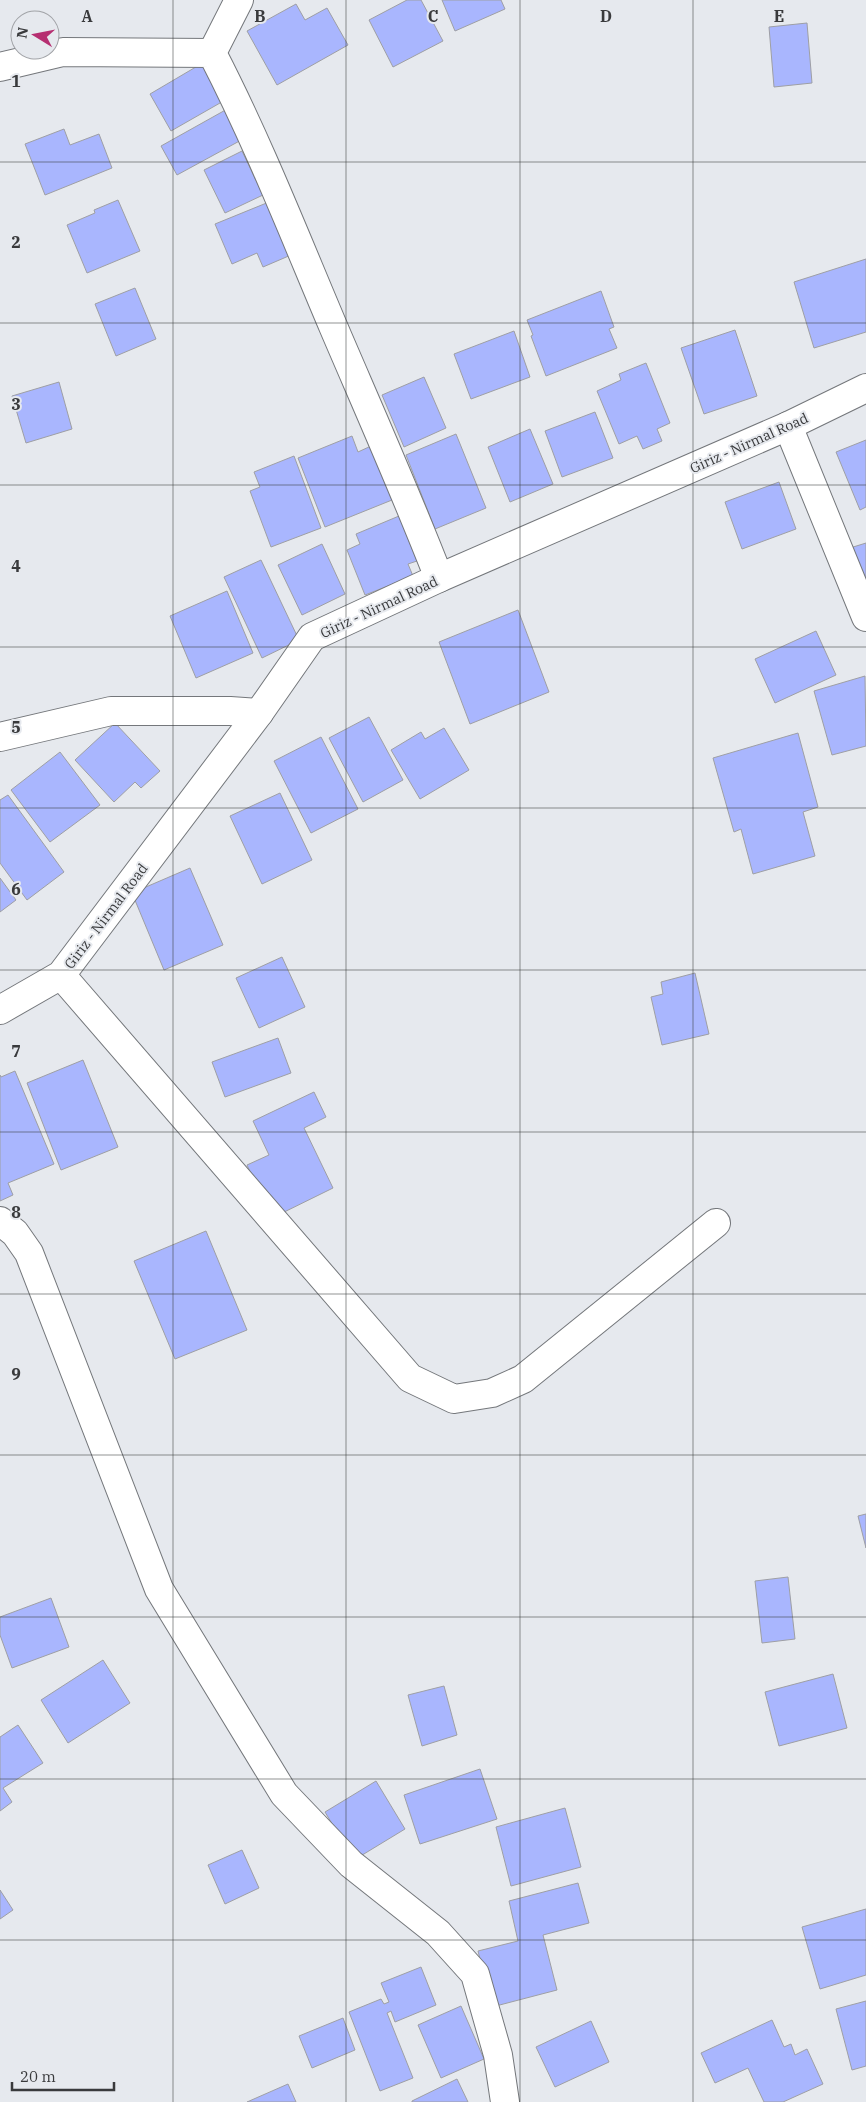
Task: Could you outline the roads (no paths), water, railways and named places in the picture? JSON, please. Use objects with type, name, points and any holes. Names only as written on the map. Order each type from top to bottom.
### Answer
[{"type":"street","points":[[212,53],[239,0]]},
{"type":"street","points":[[0,67],[63,52],[212,53]]},
{"type":"street","points":[[212,53],[241,108],[281,199],[416,518],[439,578]]},
{"type":"street","name":"Giriz - Nirmal Road","points":[[0,1010],[61,975],[259,713],[312,637],[439,578],[788,426],[866,388]]},
{"type":"street","points":[[788,426],[866,617]]},
{"type":"street","points":[[0,737],[111,711],[230,711],[259,713]]},
{"type":"street","points":[[61,975],[410,1378],[454,1399],[492,1393],[523,1379],[716,1223]]},
{"type":"street","points":[[0,1221],[15,1233],[29,1253],[159,1589],[284,1794],[351,1864],[438,1933],[475,1974],[498,2055],[505,2102]]}]
